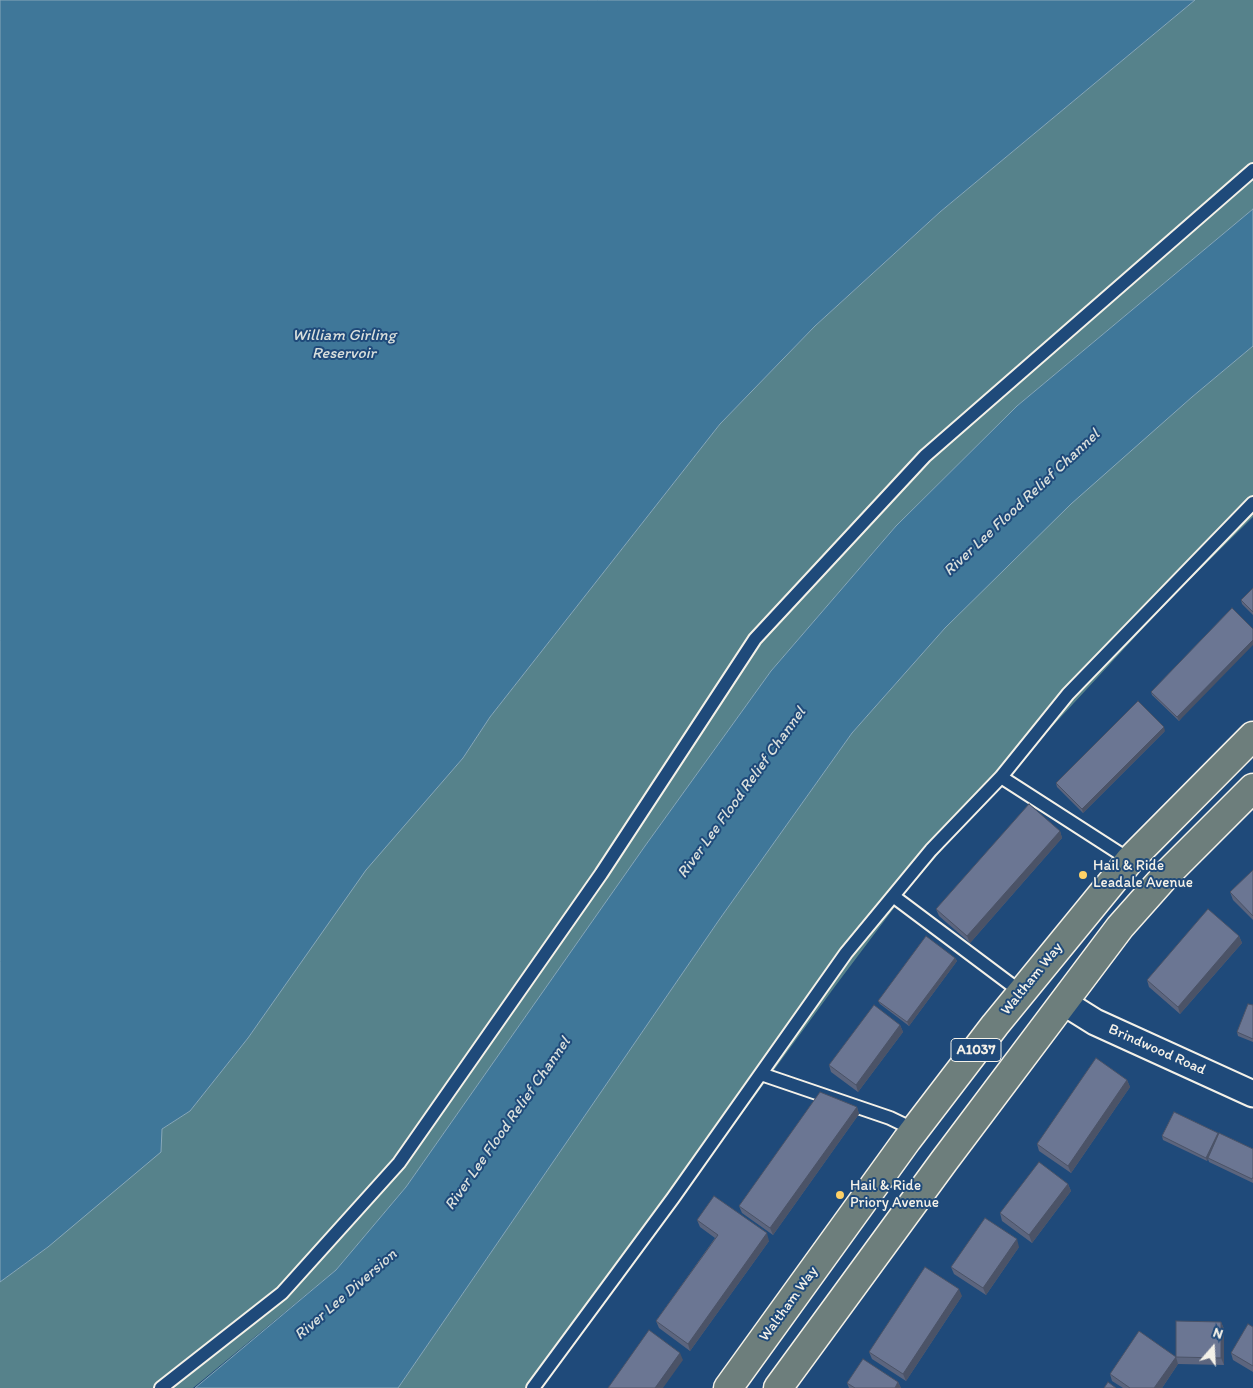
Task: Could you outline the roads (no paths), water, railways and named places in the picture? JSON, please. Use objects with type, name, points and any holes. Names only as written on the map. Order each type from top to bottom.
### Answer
[{"type":"main road","name":"Waltham Way","points":[[728,1388],[911,1135],[1021,992],[1136,854],[1253,736]]},
{"type":"main road","name":"A1037","points":[[746,1363],[778,1387],[944,1161],[1120,927],[1168,873],[1253,788]]},
{"type":"main road","points":[[1136,854],[1168,873]]},
{"type":"main road","points":[[911,1135],[944,1161]]},
{"type":"street","name":"Brindwood Road","points":[[1063,1002],[1094,1022],[1253,1094]]},
{"type":"lane","points":[[161,1388],[282,1293],[399,1163],[601,874],[755,639],[925,456],[1253,170]]},
{"type":"lane","points":[[533,1388],[674,1198],[846,953],[931,850],[1001,776],[1068,694],[1253,503]]},
{"type":"lane","points":[[1001,776],[1136,854]]},
{"type":"lane","points":[[893,896],[1021,992]]},
{"type":"lane","points":[[761,1074],[890,1118],[911,1135]]},
{"type":"water","name":"William Girling Reservoir","points":[[0,0],[1195,0],[940,212],[815,326],[720,424],[490,717],[463,758],[366,870],[248,1038],[190,1111],[162,1129],[161,1152],[48,1247],[0,1282]]},
{"type":"water","points":[[1253,209],[1253,346],[1071,504],[945,628],[852,733],[719,920],[398,1388],[195,1388],[336,1270],[406,1187],[645,846],[771,671],[896,526],[1017,406]]},
{"type":"place","name":"Hail & Ride Leadale Avenue","points":[[1083,875]]},
{"type":"place","name":"Hail & Ride Priory Avenue","points":[[840,1195]]},
{"type":"water label","name":"River Lee Flood Relief Channel","points":[[1022,503]]},
{"type":"water label","name":"River Lee Flood Relief Channel","points":[[742,793]]},
{"type":"water label","name":"River Lee Flood Relief Channel","points":[[508,1124]]},
{"type":"water label","name":"River Lee Diversion","points":[[346,1295]]}]
